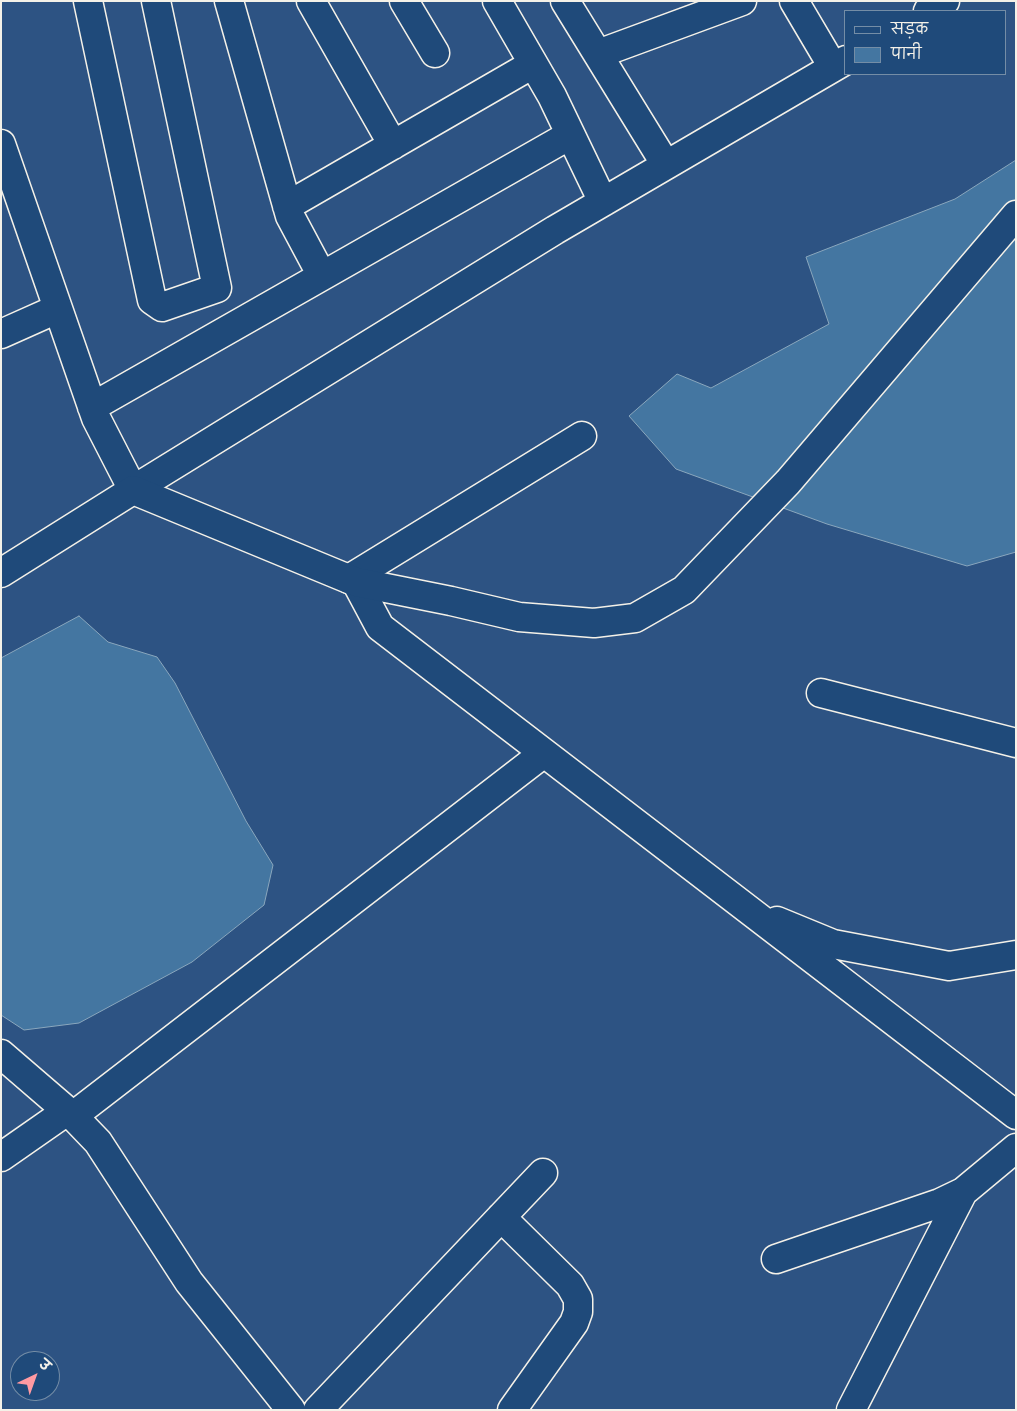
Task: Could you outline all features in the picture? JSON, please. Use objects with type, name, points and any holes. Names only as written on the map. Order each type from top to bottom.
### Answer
[{"type":"main road","points":[[88,1],[152,300],[162,306],[217,288],[156,1]]},
{"type":"main road","points":[[229,1],[287,206],[322,276]]},
{"type":"main road","points":[[311,1],[393,145]]},
{"type":"main road","points":[[404,1],[435,53]]},
{"type":"main road","points":[[497,1],[533,64],[603,202]]},
{"type":"main road","points":[[565,1],[666,166]]},
{"type":"main road","points":[[598,54],[742,1]]},
{"type":"main road","points":[[1,573],[603,202],[840,64],[794,1]]},
{"type":"main road","points":[[930,10],[945,1]]},
{"type":"main road","points":[[287,206],[533,64]]},
{"type":"main road","points":[[92,407],[570,135]]},
{"type":"main road","points":[[1,144],[92,407],[133,490],[353,580],[519,617],[594,623],[635,618],[684,590],[788,482],[1016,215]]},
{"type":"main road","points":[[1,334],[57,309]]},
{"type":"main road","points":[[353,580],[582,436]]},
{"type":"main road","points":[[353,580],[380,627],[1016,1115]]},
{"type":"main road","points":[[821,692],[1016,743]]},
{"type":"main road","points":[[1,1156],[70,1114],[544,754]]},
{"type":"main road","points":[[743,907],[833,944],[949,966],[1016,955]]},
{"type":"main road","points":[[1,1054],[70,1114],[98,1142],[189,1282],[291,1410]]},
{"type":"main road","points":[[776,1259],[940,1203],[964,1192],[1016,1148]]},
{"type":"main road","points":[[318,1410],[544,1173]]},
{"type":"main road","points":[[851,1410],[964,1192]]},
{"type":"main road","points":[[501,1217],[570,1285],[578,1299],[578,1312],[574,1323],[512,1410]]},
{"type":"water","points":[[1016,160],[1016,552],[967,566],[827,524],[676,469],[629,416],[677,374],[711,388],[829,324],[806,257],[955,199]]},
{"type":"water","points":[[79,616],[108,642],[157,657],[175,683],[246,821],[273,865],[264,905],[192,962],[79,1023],[24,1030],[1,1015],[1,658]]}]
